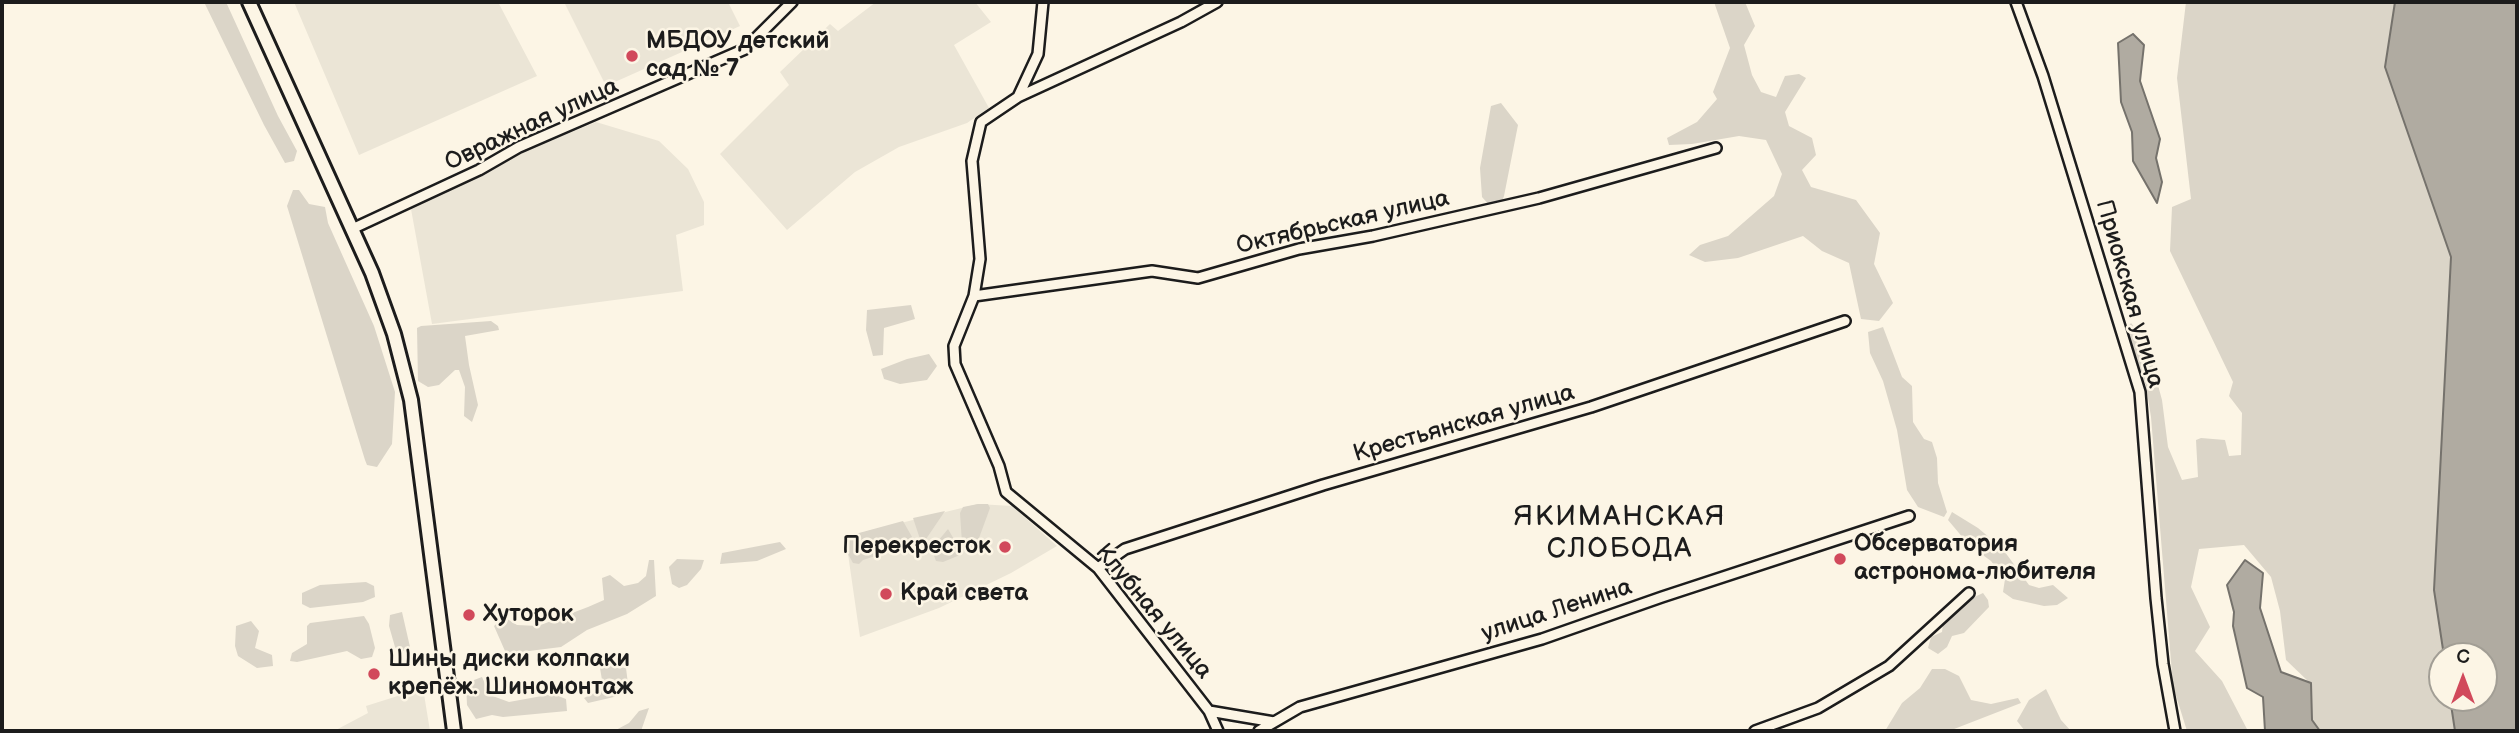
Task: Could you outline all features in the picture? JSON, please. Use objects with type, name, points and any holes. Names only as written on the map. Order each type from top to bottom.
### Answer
[{"type":"main road","points":[[249,2],[372,273],[394,334],[411,400],[454,731]]},
{"type":"street","name":"Овражная улица","points":[[352,229],[479,170],[519,147],[745,49],[792,2]]},
{"type":"street","points":[[1018,97],[1038,54],[1043,2]]},
{"type":"street","points":[[1018,97],[1181,22],[1217,2]]},
{"type":"street","name":"Приокская улица","points":[[2016,2],[2043,76],[2140,392],[2156,598],[2175,731]]},
{"type":"street","name":"Клубная улица","points":[[1018,97],[981,122],[972,161],[980,258],[974,296],[954,345],[955,364],[999,466],[1006,492],[1098,568],[1209,711],[1218,731]]},
{"type":"street","name":"Октябрьская улица","points":[[974,296],[1152,271],[1198,278],[1299,249],[1373,236],[1539,198],[1716,148]]},
{"type":"street","name":"Крестьянская улица","points":[[1098,568],[1125,549],[1323,485],[1591,407],[1845,321]]},
{"type":"street","name":"улица Ленина","points":[[1259,731],[1300,707],[1542,639],[1909,516]]},
{"type":"street","points":[[1755,731],[1818,708],[1889,666],[1969,593]]},
{"type":"street","name":"Клубная улица","points":[[1209,711],[1274,722]]},
{"type":"shaded area","points":[[204,2],[226,2],[297,151],[294,161],[285,163]]},
{"type":"shaded area","points":[[294,2],[498,2],[537,76],[359,155]]},
{"type":"shaded area","name":"МБДОУ детский сад № 7","points":[[564,2],[728,2],[740,26],[606,86]]},
{"type":"shaded area","points":[[876,2],[975,2],[991,22],[954,45],[989,108],[967,123],[899,147],[855,172],[787,230],[720,154],[789,85],[780,72],[830,24],[838,31]]},
{"type":"shaded area","points":[[1714,2],[1745,2],[1755,26],[1744,45],[1752,75],[1761,92],[1776,97],[1785,76],[1799,74],[1806,78],[1785,112],[1789,126],[1812,138],[1816,155],[1802,170],[1811,187],[1856,200],[1880,233],[1874,264],[1893,303],[1879,321],[1861,319],[1849,263],[1822,251],[1803,236],[1738,258],[1705,262],[1689,255],[1700,245],[1728,236],[1774,196],[1782,174],[1766,140],[1739,136],[1669,145],[1667,138],[1697,122],[1717,99],[1713,92],[1730,48]]},
{"type":"shaded area","points":[[2186,2],[2395,2],[2385,67],[2451,257],[2434,590],[2442,642],[2428,642],[2428,712],[2452,712],[2455,731],[2320,731],[2312,720],[2310,683],[2286,660],[2280,611],[2271,577],[2244,545],[2199,549],[2191,587],[2210,627],[2195,651],[2222,681],[2248,731],[2187,731],[2173,686],[2151,417],[2146,386],[2126,329],[2131,323],[2146,341],[2162,400],[2168,447],[2182,480],[2198,477],[2196,440],[2225,440],[2229,456],[2241,455],[2242,413],[2229,396],[2233,382],[2170,251],[2172,207],[2191,199],[2177,78]]},
{"type":"shaded area","points":[[2395,2],[2517,2],[2517,731],[2455,731],[2452,712],[2498,712],[2498,642],[2442,642],[2434,590],[2451,257],[2385,67]]},
{"type":"shaded area","points":[[2133,34],[2144,45],[2140,81],[2160,139],[2156,158],[2162,182],[2157,203],[2133,161],[2132,132],[2121,102],[2118,43]]},
{"type":"shaded area","points":[[1501,103],[1518,125],[1502,202],[1490,206],[1482,197],[1480,168],[1491,106]]},
{"type":"shaded area","points":[[596,122],[659,141],[688,169],[704,202],[704,225],[676,235],[683,291],[432,324],[411,209],[501,161]]},
{"type":"shaded area","points":[[293,190],[299,190],[309,204],[325,207],[328,223],[374,326],[395,392],[392,444],[377,467],[367,465],[365,460],[287,206]]},
{"type":"shaded area","points":[[911,305],[915,319],[884,328],[883,355],[873,356],[866,330],[867,310]]},
{"type":"shaded area","points":[[491,321],[499,330],[465,336],[478,405],[472,422],[464,416],[465,387],[459,370],[455,370],[439,385],[428,387],[418,381],[417,328]]},
{"type":"shaded area","points":[[1883,327],[1902,377],[1912,386],[1913,422],[1924,439],[1932,442],[1937,458],[1938,483],[1947,512],[1944,517],[1918,507],[1907,490],[1897,430],[1883,381],[1870,353],[1868,332]]},
{"type":"shaded area","points":[[929,354],[937,366],[927,380],[900,384],[884,379],[881,369]]},
{"type":"shaded area","points":[[978,504],[1012,506],[1057,546],[1011,573],[939,608],[860,637],[846,541],[848,536]]},
{"type":"shaded area","points":[[988,504],[990,508],[975,549],[971,551],[962,543],[960,513],[963,507]]},
{"type":"shaded area","points":[[945,511],[924,542],[921,542],[913,518]]},
{"type":"shaded area","points":[[1952,512],[1978,528],[2002,548],[2029,585],[2039,588],[2053,585],[2068,598],[2057,605],[2044,606],[2013,599],[2003,592],[2005,579],[1991,561],[1969,545],[1948,520]]},
{"type":"shaded area","points":[[903,521],[916,544],[915,549],[904,552],[897,549],[863,560],[859,564],[853,563],[848,554],[848,536]]},
{"type":"shaded area","points":[[948,529],[960,555],[943,562],[936,561],[933,553],[938,541]]},
{"type":"shaded area","points":[[780,542],[786,549],[757,561],[720,564],[722,553]]},
{"type":"shaded area","points":[[677,559],[704,560],[701,569],[687,585],[679,588],[672,584],[669,567]]},
{"type":"shaded area","points":[[649,560],[654,560],[656,596],[627,614],[587,630],[561,647],[513,653],[505,651],[494,626],[504,617],[517,625],[538,626],[588,607],[604,600],[602,578],[610,575],[624,586],[638,583],[646,576]]},
{"type":"shaded area","points":[[2245,560],[2263,573],[2260,608],[2281,672],[2311,683],[2312,720],[2320,731],[2265,731],[2263,697],[2247,688],[2227,585]]},
{"type":"shaded area","points":[[366,582],[374,586],[375,597],[363,602],[310,608],[302,604],[302,593],[320,585]]},
{"type":"shaded area","points":[[1983,593],[1989,607],[1964,633],[1952,636],[1947,647],[1938,654],[1928,648],[1931,637],[1942,632],[1943,624],[1968,600]]},
{"type":"shaded area","points":[[402,612],[410,647],[399,652],[389,626],[390,615]]},
{"type":"shaded area","points":[[364,616],[369,624],[375,648],[372,657],[361,659],[347,651],[297,662],[290,661],[292,653],[307,644],[307,626],[310,623]]},
{"type":"shaded area","points":[[251,621],[259,631],[255,648],[272,655],[273,666],[257,668],[238,656],[235,646],[236,626]]},
{"type":"shaded area","points":[[603,655],[613,666],[626,668],[628,684],[614,697],[588,703],[584,698],[598,691],[602,680],[599,662]]},
{"type":"shaded area","points":[[1932,669],[1945,669],[1959,676],[1971,700],[1991,704],[2018,698],[2021,703],[1949,731],[1885,731],[1902,703],[1920,688]]},
{"type":"shaded area","points":[[482,677],[490,695],[509,702],[553,694],[566,699],[567,711],[503,717],[492,715],[476,719],[467,705],[466,683]]},
{"type":"shaded area","points":[[423,688],[430,731],[334,731],[368,713],[366,706]]},
{"type":"shaded area","points":[[2046,689],[2061,720],[2071,731],[2025,731],[2017,721],[2029,700]]},
{"type":"shaded area","points":[[649,708],[641,731],[614,731],[629,723],[639,711]]},
{"type":"place","name":"МБДОУ детский сад № 7","points":[[632,56]]},
{"type":"place","name":"Перекресток","points":[[1005,547]]},
{"type":"place","name":"Обсерватория астронома-любителя","points":[[1840,559]]},
{"type":"place","name":"Край света","points":[[886,594]]},
{"type":"place","name":"Хуторок","points":[[469,615]]},
{"type":"place","name":"Шины диски колпаки крепёж. Шиномонтаж","points":[[374,674]]},
{"type":"district","name":"ЯКИМАНСКАЯ СЛОБОДА","points":[[1620,534]]}]
